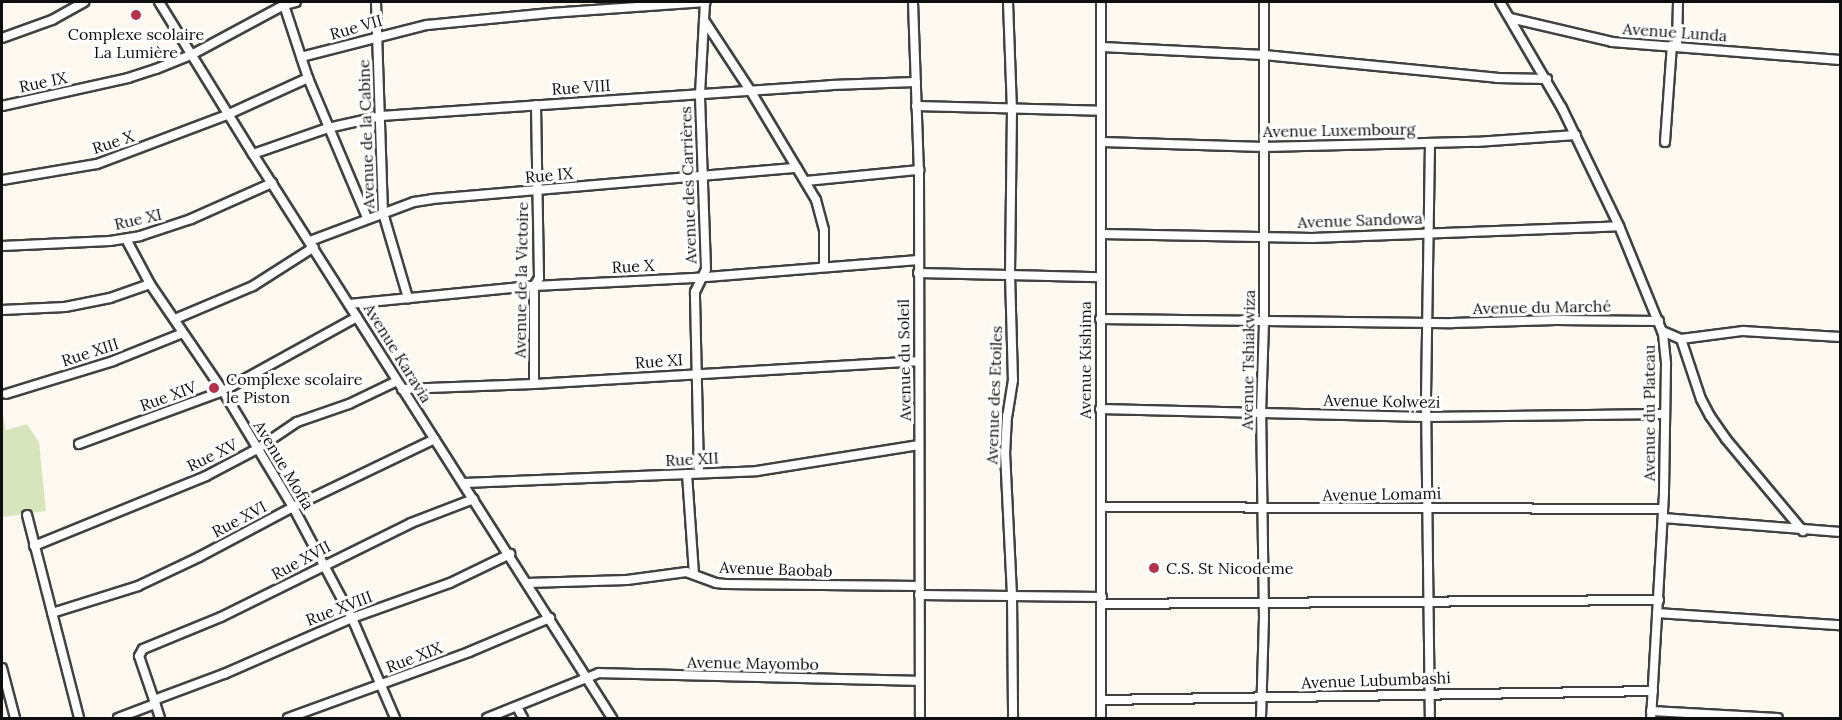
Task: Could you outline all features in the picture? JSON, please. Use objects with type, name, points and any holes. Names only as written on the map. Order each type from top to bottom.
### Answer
[{"type":"street","points":[[2,38],[52,20],[84,2]]},
{"type":"street","name":"Avenue Karavia","points":[[159,2],[193,54],[252,154],[510,554],[612,718]]},
{"type":"street","name":"Rue IX","points":[[2,105],[128,78],[193,54],[284,3],[296,2]]},
{"type":"street","name":"Avenue de la Cabine","points":[[376,2],[383,213],[408,298]]},
{"type":"street","name":"Rue VII","points":[[301,57],[427,25],[706,2]]},
{"type":"street","name":"Avenue des Carrières","points":[[699,473],[695,292],[704,277],[705,178],[700,94],[706,2]]},
{"type":"street","name":"Avenue du Soleil","points":[[913,2],[919,170],[920,718]]},
{"type":"street","name":"Avenue des Etoiles","points":[[1008,2],[1012,109],[1010,274],[1013,380],[1005,430],[1005,452],[1012,595],[1012,718]]},
{"type":"street","name":"Avenue Kishima","points":[[1101,2],[1101,718]]},
{"type":"street","name":"Avenue Tshiakwiza","points":[[1261,718],[1264,2]]},
{"type":"street","name":"Avenue du Plateau","points":[[1500,2],[1547,79],[1576,135],[1619,226],[1662,331],[1666,364],[1663,514],[1651,715]]},
{"type":"street","points":[[1665,142],[1678,2]]},
{"type":"street","points":[[284,3],[308,78],[367,218]]},
{"type":"street","name":"Avenue Lunda","points":[[1510,18],[1612,42],[1674,45],[1840,60]]},
{"type":"street","points":[[704,20],[806,181],[822,215],[825,267]]},
{"type":"street","points":[[1102,47],[1264,55],[1497,78],[1547,79]]},
{"type":"street","points":[[229,114],[308,78]]},
{"type":"street","name":"Rue VIII","points":[[252,154],[328,128],[381,116],[750,90],[916,82]]},
{"type":"street","name":"Avenue de la Victoire","points":[[534,384],[534,286],[539,278],[536,105]]},
{"type":"street","points":[[916,106],[1101,111]]},
{"type":"street","name":"Rue X","points":[[2,180],[97,164],[229,114]]},
{"type":"street","name":"Avenue Luxembourg","points":[[1102,142],[1264,147],[1430,143],[1576,135]]},
{"type":"street","points":[[1430,143],[1426,417],[1430,718]]},
{"type":"street","name":"Rue IX","points":[[312,244],[367,218],[414,202],[705,178],[797,168]]},
{"type":"street","points":[[806,181],[919,170]]},
{"type":"street","name":"Rue XI","points":[[2,246],[126,239],[191,219],[272,183]]},
{"type":"street","name":"Avenue Sandowa","points":[[1101,234],[1312,238],[1619,226]]},
{"type":"street","name":"Avenue Mofia","points":[[126,239],[150,284],[223,391],[293,507],[352,618],[395,718]]},
{"type":"street","points":[[175,319],[253,286],[312,244]]},
{"type":"street","name":"Rue X","points":[[349,304],[534,286],[704,277],[918,260]]},
{"type":"street","points":[[918,273],[1100,277]]},
{"type":"street","points":[[2,310],[65,307],[110,298],[150,284]]},
{"type":"street","name":"Rue XIV","points":[[79,444],[223,391],[357,317]]},
{"type":"street","name":"Avenue du Marché","points":[[1101,320],[1427,323],[1659,321]]},
{"type":"street","points":[[1662,331],[1681,339],[1743,331],[1840,337]]},
{"type":"street","name":"Rue XIII","points":[[6,394],[113,361],[183,333]]},
{"type":"street","points":[[1681,339],[1701,399],[1710,416],[1725,439],[1803,531]]},
{"type":"street","name":"Rue XI","points":[[400,385],[534,384],[918,361]]},
{"type":"street","name":"Rue XV","points":[[34,546],[206,476],[257,448],[297,422],[400,385]]},
{"type":"street","name":"Avenue Kolwezi","points":[[1100,409],[1426,417],[1664,414]]},
{"type":"street","name":"Rue XVI","points":[[52,613],[138,586],[293,507],[435,439]]},
{"type":"street","name":"Rue XII","points":[[464,483],[687,474],[786,467],[919,445]]},
{"type":"street","points":[[687,474],[694,574]]},
{"type":"street","name":"Rue XVII","points":[[154,702],[139,656],[143,650],[326,567],[334,560],[411,523],[474,499]]},
{"type":"street","name":"Avenue Lomami","points":[[1101,507],[1427,508],[1663,514],[1803,531],[1840,532]]},
{"type":"street","points":[[27,515],[79,718]]},
{"type":"street","name":"Rue XVIII","points":[[118,718],[352,618],[450,583],[510,554]]},
{"type":"street","name":"Avenue Baobab","points":[[527,583],[627,580],[668,572],[694,574],[725,584],[1012,595],[1102,601],[1263,604],[1659,600]]},
{"type":"street","points":[[1657,613],[1840,625]]},
{"type":"street","name":"Rue XIX","points":[[288,718],[382,685],[550,618]]},
{"type":"street","points":[[2,668],[15,718]]},
{"type":"street","name":"Avenue Mayombo","points":[[487,718],[599,673],[919,681]]},
{"type":"street","name":"Avenue Lubumbashi","points":[[1101,700],[1653,691]]},
{"type":"street","points":[[154,702],[160,718]]},
{"type":"street","points":[[517,707],[522,718]]},
{"type":"street","points":[[1651,715],[1778,718]]},
{"type":"green space","points":[[2,411],[6,430],[27,424],[39,442],[46,511],[2,517]]},
{"type":"place","name":"Complexe scolaire La Lumière","points":[[136,15]]},
{"type":"place","name":"Complexe scolaire le Piston","points":[[214,388]]},
{"type":"place","name":"C.S. St Nicodeme","points":[[1154,568]]}]
